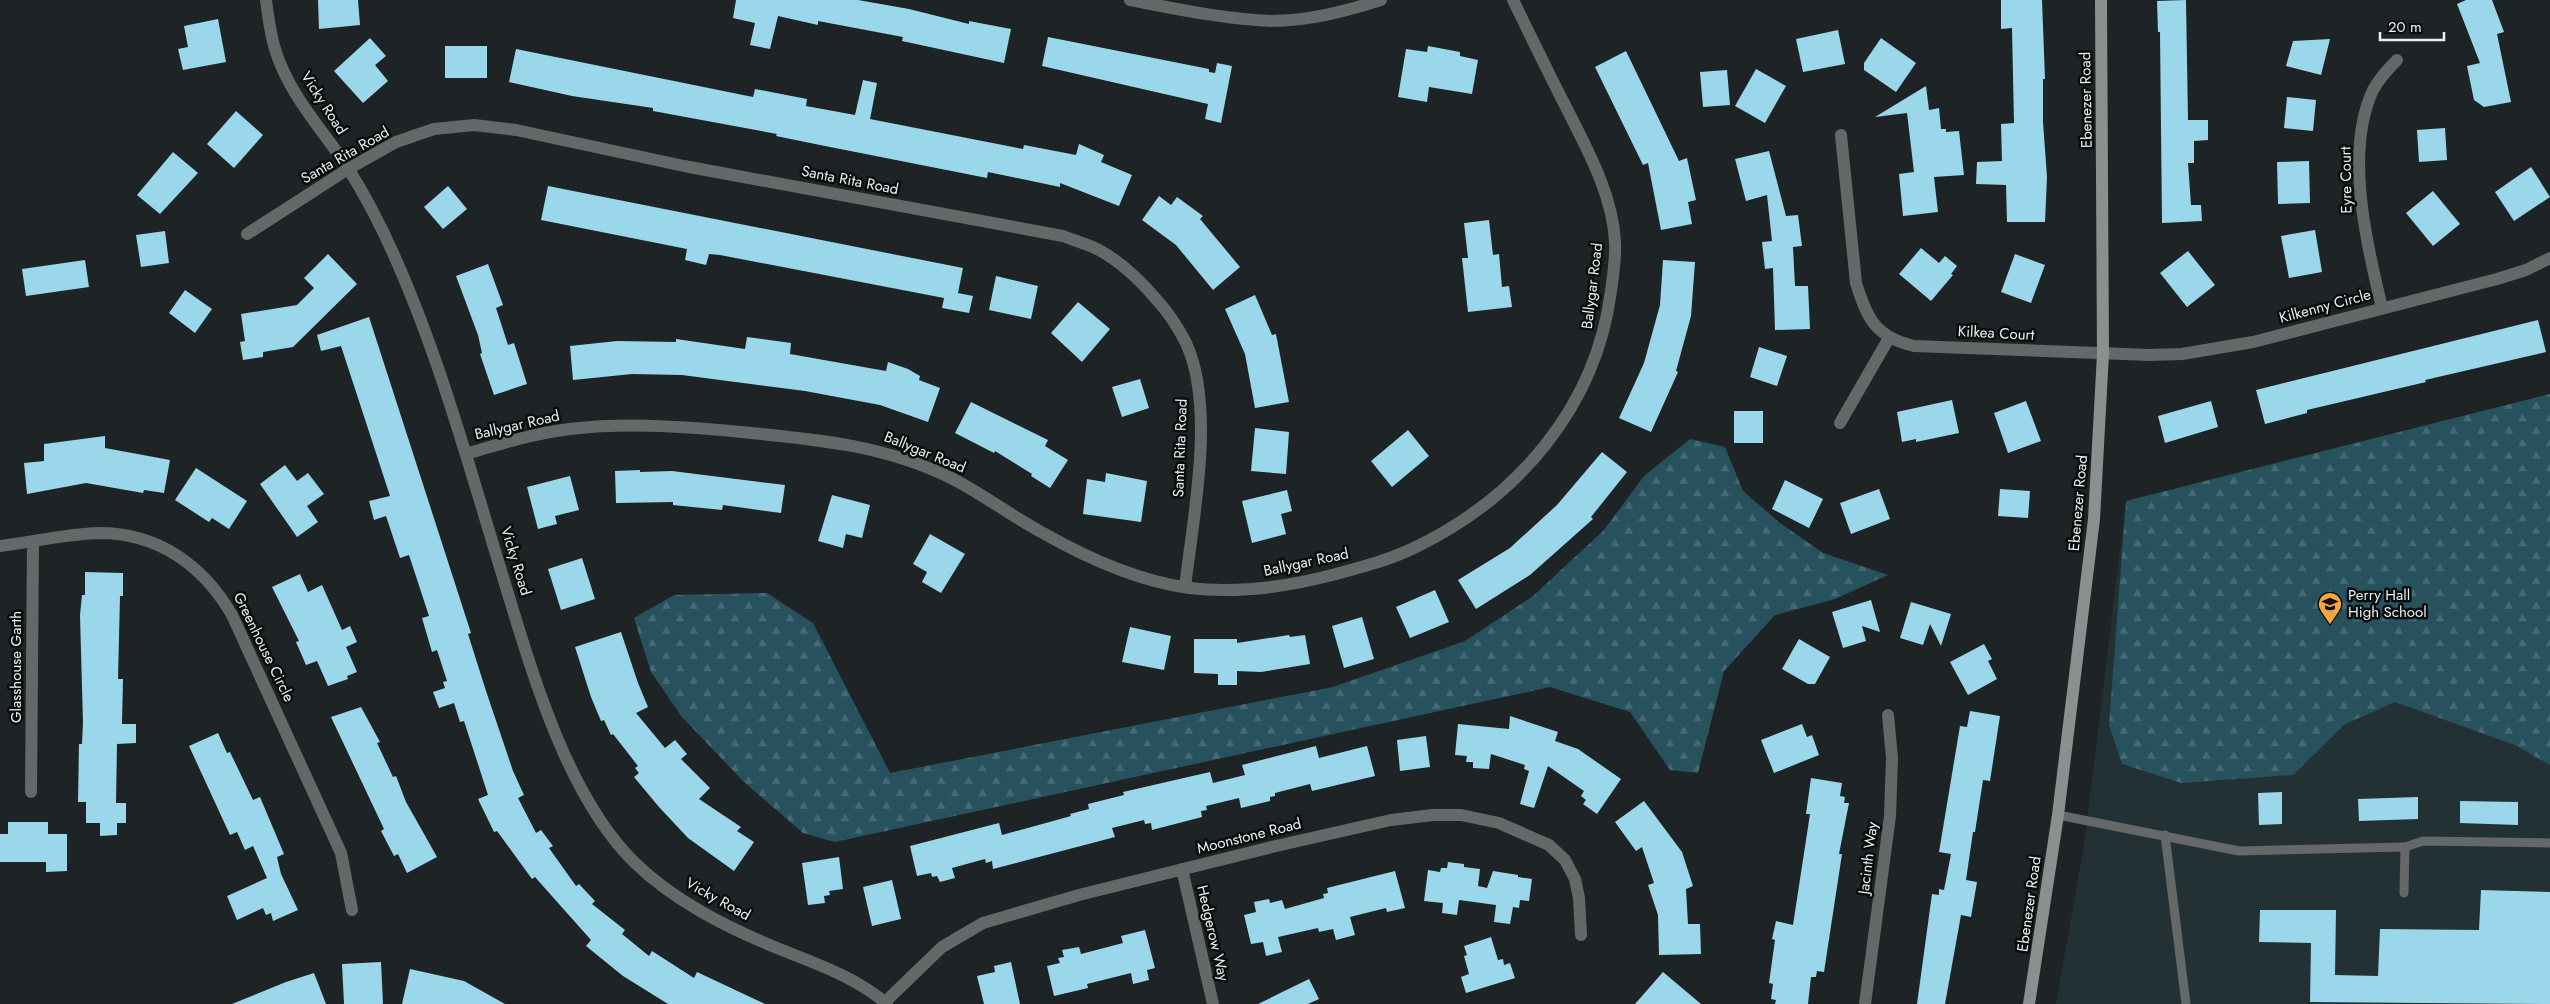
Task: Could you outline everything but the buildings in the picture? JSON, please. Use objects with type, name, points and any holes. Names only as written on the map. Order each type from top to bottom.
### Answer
[{"type":"street","name":"Vicky Road","points":[[266,0],[275,50],[291,85],[348,169],[392,250],[428,335],[512,607],[557,737],[584,794],[609,832],[634,862],[698,910],[777,948],[855,980],[886,1003]]},
{"type":"street","points":[[1130,0],[1199,13],[1272,21],[1308,18],[1346,11],[1381,0]]},
{"type":"street","name":"Ballygar Road","points":[[466,454],[518,438],[567,429],[619,425],[712,429],[867,447],[907,459],[948,477],[996,503],[1039,532],[1079,552],[1145,578],[1185,587],[1213,590],[1272,588],[1363,566],[1411,549],[1452,527],[1523,472],[1550,441],[1576,402],[1606,327],[1616,242],[1609,207],[1593,163],[1513,0]]},
{"type":"street","name":"Ebenezer Road","points":[[2029,1004],[2058,815],[2094,519],[2103,354],[2101,0]]},
{"type":"street","name":"Eyre Court","points":[[2382,308],[2363,221],[2360,153],[2366,111],[2374,90],[2397,60]]},
{"type":"street","name":"Santa Rita Road","points":[[247,234],[348,169],[396,142],[434,129],[474,125],[494,126],[574,141],[684,166],[1063,236],[1098,250],[1125,268],[1146,286],[1169,314],[1186,344],[1196,377],[1200,410],[1199,460],[1185,587]]},
{"type":"street","name":"Kilkea Court","points":[[1841,135],[1856,283],[1869,318],[1877,329],[1889,338],[1914,346],[2103,354]]},
{"type":"street","name":"Kilkenny Circle","points":[[2103,354],[2182,354],[2216,350],[2279,336],[2382,308],[2498,280],[2550,258]]},
{"type":"street","points":[[1840,423],[1889,338]]},
{"type":"street","name":"Greenhouse Circle","points":[[0,546],[99,534],[129,537],[158,545],[185,559],[206,578],[220,595],[232,615],[315,793],[341,853],[352,910]]},
{"type":"street","name":"Glasshouse Garth","points":[[31,792],[33,542]]},
{"type":"street","name":"Jacinth Way","points":[[1865,1004],[1890,816],[1892,758],[1888,715]]},
{"type":"street","name":"Moonstone Road","points":[[886,1003],[942,947],[983,923],[1182,869],[1391,820],[1433,815],[1461,815],[1499,823],[1528,833],[1549,845],[1565,860],[1575,879],[1579,898],[1581,935]]},
{"type":"street","name":"Hedgerow Way","points":[[1182,869],[1213,1004]]},
{"type":"lane","points":[[2058,815],[2239,851],[2406,847],[2423,841],[2550,843]]},
{"type":"lane","points":[[2165,835],[2186,1004]]},
{"type":"lane","points":[[2404,893],[2406,847]]},
{"type":"shaded area","name":"Perry Hall High School","points":[[2550,394],[2550,1004],[2056,1004],[2084,845],[2126,501]]},
{"type":"green space","points":[[2550,394],[2550,765],[2515,745],[2395,702],[2345,724],[2293,775],[2181,783],[2122,764],[2109,725],[2126,501]]},
{"type":"green space","points":[[1690,439],[1725,447],[1743,491],[1780,523],[1823,553],[1888,575],[1835,599],[1775,615],[1724,671],[1698,773],[1670,770],[1630,712],[1550,687],[835,842],[803,833],[744,782],[682,717],[651,672],[634,618],[674,595],[767,593],[813,623],[890,773],[1333,687],[1465,641],[1533,596],[1604,530],[1644,476]]},
{"type":"place","name":"Perry Hall High School","points":[[2330,625]]}]
